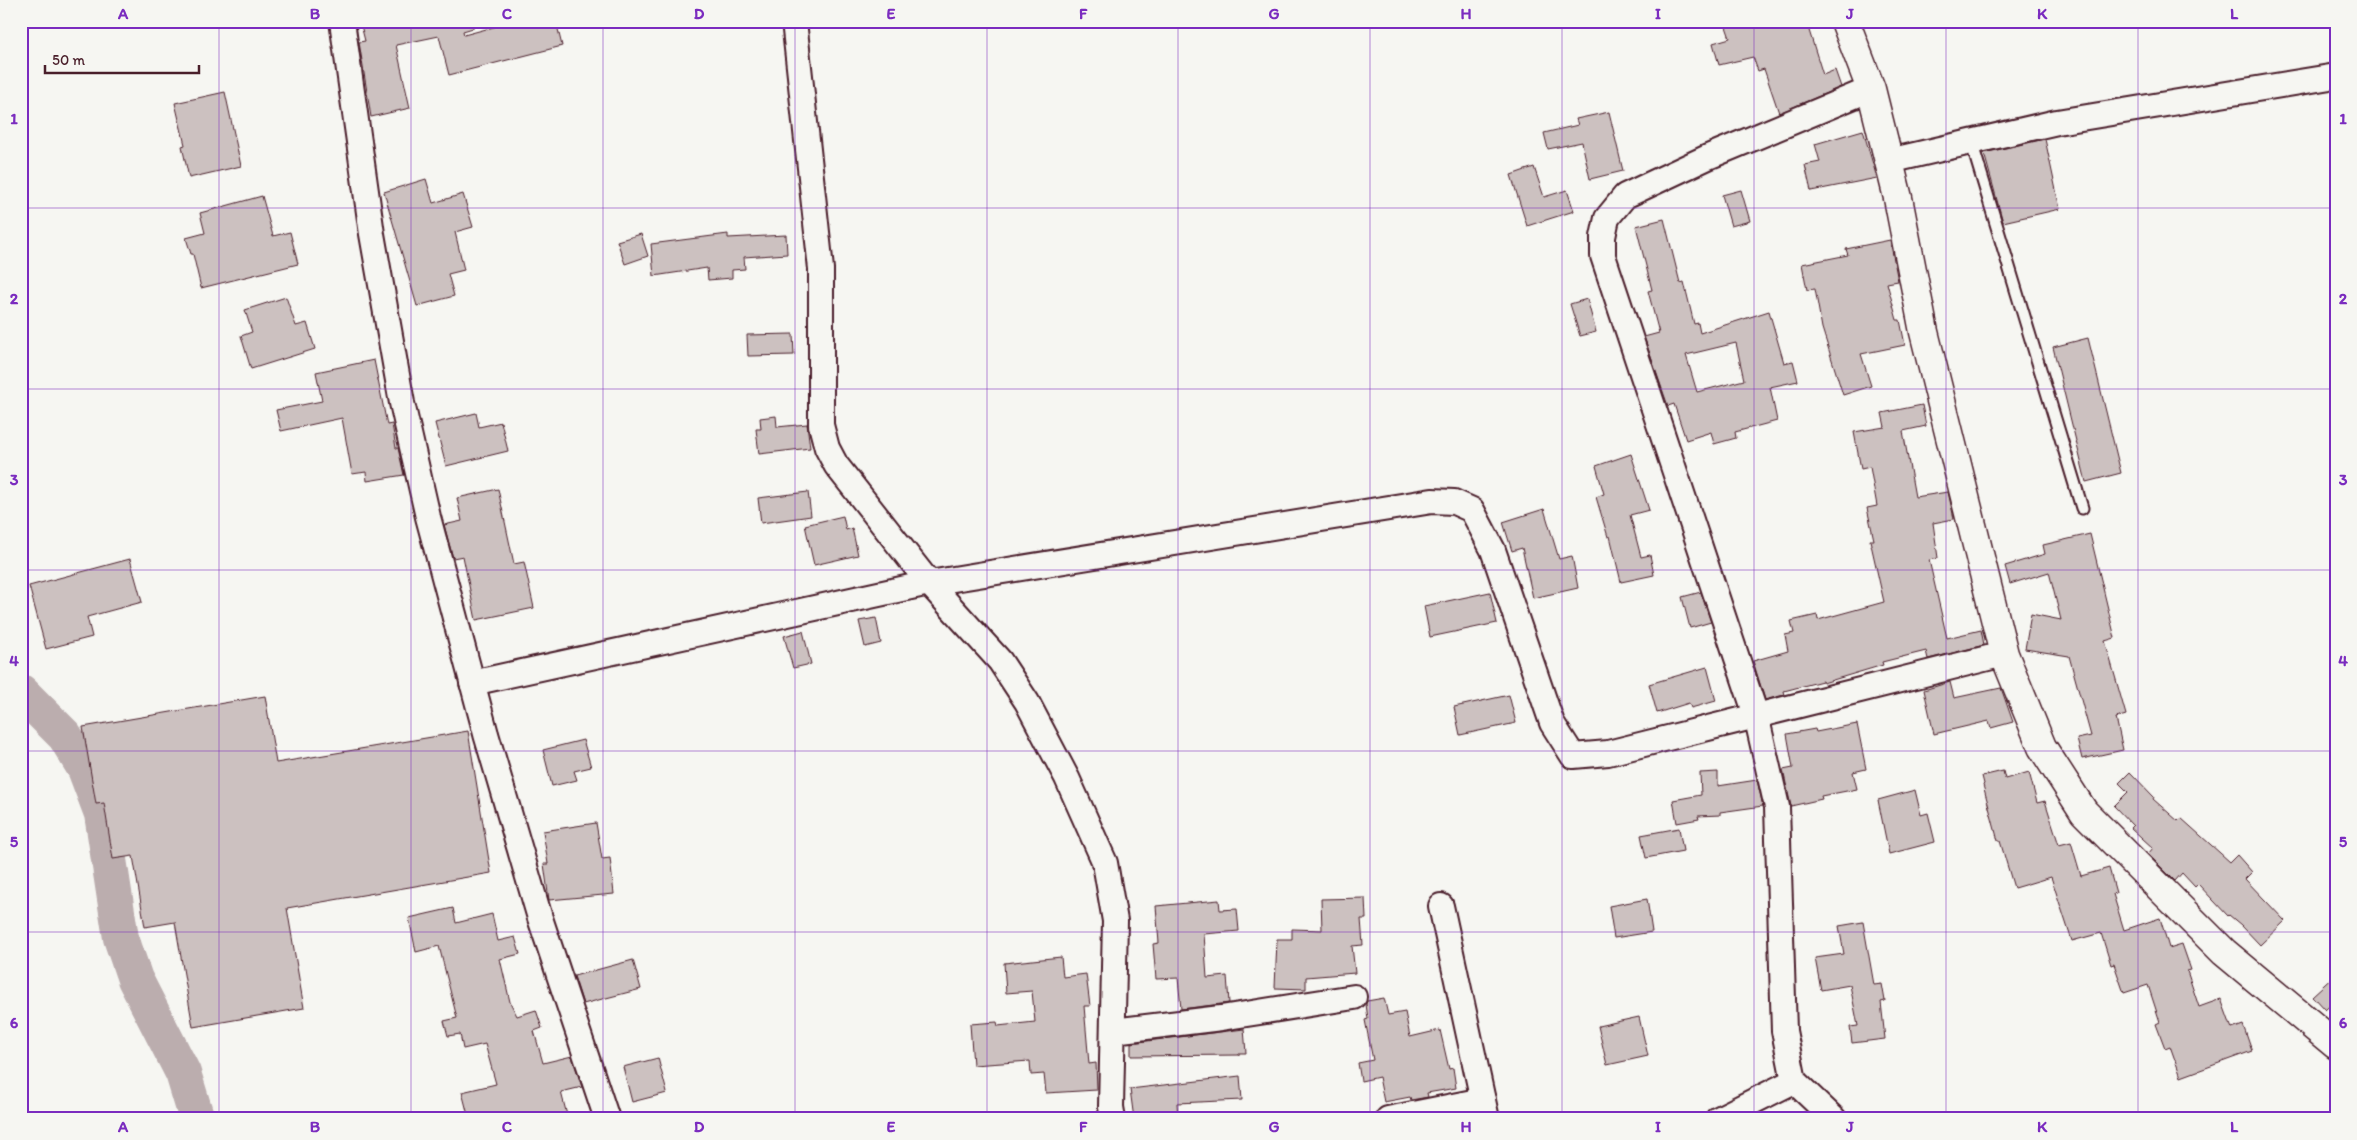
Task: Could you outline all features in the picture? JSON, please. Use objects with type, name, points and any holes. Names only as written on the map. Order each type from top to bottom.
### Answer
[{"type":"street","points":[[342,21],[372,234],[402,403],[428,517],[472,683],[540,918],[607,1119]]},
{"type":"street","points":[[794,21],[821,269],[821,425],[825,441],[836,465],[928,583],[1000,661],[1027,702],[1067,778],[1105,863],[1115,921],[1111,1108],[1113,1119]]},
{"type":"street","points":[[1845,21],[1871,89],[1889,161],[1924,332],[2004,654],[2042,747],[2084,812],[2224,952],[2336,1045]]},
{"type":"street","points":[[1889,161],[2057,122],[2336,76]]},
{"type":"street","points":[[1834,1119],[1794,1081],[1783,1014],[1777,806],[1756,715],[1603,256],[1603,236],[1607,218],[1625,196],[1708,158],[1871,89]]},
{"type":"street","points":[[472,683],[928,583],[1432,501],[1454,502],[1472,510],[1494,550],[1552,723],[1569,753],[1573,756],[1608,753],[2004,654]]},
{"type":"street","points":[[1388,1119],[1485,1109],[1440,906]]},
{"type":"street","points":[[1113,1030],[1221,1018],[1354,997]]},
{"type":"street","points":[[1718,1119],[1794,1081]]},
{"type":"lane","points":[[1971,142],[2082,508]]},
{"type":"building","points":[[360,21],[473,21],[473,28],[463,31],[464,35],[516,21],[556,21],[562,46],[449,75],[439,36],[396,45],[410,108],[371,117],[359,42],[365,41]]},
{"type":"building","points":[[1724,21],[1789,21],[1790,26],[1806,21],[1823,75],[1835,70],[1841,87],[1779,113],[1764,69],[1758,71],[1753,57],[1719,65],[1713,43],[1730,38]]},
{"type":"building","points":[[225,92],[241,166],[189,178],[182,146],[185,145],[175,103]]},
{"type":"building","points":[[1609,112],[1623,171],[1590,179],[1582,142],[1548,149],[1544,133],[1578,125],[1576,119]]},
{"type":"building","points":[[1863,130],[1877,178],[1811,191],[1805,165],[1820,162],[1815,144]]},
{"type":"building","points":[[2045,139],[2060,209],[2003,222],[1984,153]]},
{"type":"building","points":[[1534,167],[1544,197],[1567,190],[1574,211],[1527,226],[1511,175]]},
{"type":"building","points":[[426,179],[433,203],[463,194],[473,227],[455,232],[464,270],[448,274],[454,296],[417,306],[384,192]]},
{"type":"building","points":[[1741,190],[1750,221],[1731,226],[1722,195]]},
{"type":"building","points":[[262,196],[273,236],[290,232],[298,264],[201,288],[193,254],[191,254],[186,238],[205,233],[200,213]]},
{"type":"building","points":[[1664,219],[1680,283],[1684,282],[1694,324],[1698,323],[1700,333],[1769,311],[1784,363],[1793,361],[1798,381],[1770,387],[1777,421],[1735,432],[1736,438],[1714,444],[1711,432],[1686,440],[1674,404],[1668,406],[1644,337],[1659,333],[1648,291],[1652,290],[1636,226]],"holes":[[[1736,343],[1744,380],[1697,392],[1686,355]]]},
{"type":"building","points":[[641,234],[648,256],[625,264],[617,241]]},
{"type":"building","points":[[728,234],[728,238],[786,235],[787,254],[744,257],[745,269],[732,270],[732,278],[708,280],[707,268],[654,276],[651,244]]},
{"type":"building","points":[[1890,240],[1898,281],[1887,283],[1897,320],[1900,320],[1905,345],[1861,354],[1871,386],[1843,395],[1822,328],[1815,289],[1807,290],[1802,264],[1848,255],[1846,249]]},
{"type":"building","points":[[286,297],[296,326],[307,323],[315,349],[251,369],[241,336],[252,332],[245,310]]},
{"type":"building","points":[[1587,299],[1596,332],[1580,336],[1570,304]]},
{"type":"building","points":[[793,334],[794,355],[748,356],[747,335]]},
{"type":"building","points":[[2088,338],[2121,473],[2086,482],[2053,347]]},
{"type":"building","points":[[374,360],[387,425],[392,424],[396,448],[398,448],[404,475],[367,481],[366,472],[352,474],[342,418],[281,431],[276,410],[322,401],[316,372]]},
{"type":"building","points":[[1922,405],[1926,426],[1903,431],[1915,497],[1948,492],[1953,514],[1954,519],[1933,523],[1938,558],[1929,560],[1947,638],[1981,630],[1984,645],[1928,659],[1926,651],[1882,662],[1883,665],[1823,683],[1822,681],[1784,691],[1785,695],[1765,700],[1753,661],[1788,651],[1785,635],[1794,633],[1791,621],[1817,615],[1818,620],[1884,602],[1870,540],[1874,540],[1867,508],[1877,506],[1870,467],[1861,469],[1854,432],[1885,427],[1882,413]]},
{"type":"building","points":[[476,413],[479,427],[501,422],[508,451],[446,466],[435,423]]},
{"type":"building","points":[[776,416],[777,427],[807,424],[810,448],[759,454],[756,429],[761,429],[760,418]]},
{"type":"building","points":[[1631,454],[1649,510],[1630,515],[1641,557],[1650,555],[1654,575],[1621,582],[1610,536],[1608,537],[1596,497],[1604,494],[1596,466]]},
{"type":"building","points":[[498,489],[514,564],[524,562],[534,608],[476,620],[463,556],[453,558],[444,525],[462,521],[457,498]]},
{"type":"building","points":[[808,492],[811,516],[761,523],[758,498]]},
{"type":"building","points":[[1544,509],[1559,559],[1572,556],[1578,588],[1533,598],[1522,548],[1512,551],[1503,522]]},
{"type":"building","points":[[843,516],[846,530],[852,528],[858,555],[814,565],[805,525]]},
{"type":"building","points":[[2090,534],[2115,638],[2105,641],[2126,715],[2116,718],[2123,750],[2082,759],[2077,739],[2091,736],[2069,656],[2025,649],[2031,614],[2061,620],[2049,572],[2010,584],[2005,566],[2045,554],[2043,545]]},
{"type":"building","points":[[130,559],[142,602],[87,617],[92,637],[46,649],[29,586]]},
{"type":"building","points":[[1490,592],[1497,623],[1430,637],[1424,606]]},
{"type":"building","points":[[1701,592],[1711,622],[1690,628],[1682,597]]},
{"type":"building","points":[[876,618],[881,643],[865,647],[859,621]]},
{"type":"building","points":[[803,631],[811,664],[793,668],[784,636]]},
{"type":"building","points":[[1707,667],[1716,701],[1691,708],[1689,703],[1657,713],[1649,684]]},
{"type":"building","points":[[1950,682],[1954,698],[2001,688],[2013,722],[1991,728],[1989,721],[1934,734],[1924,690]]},
{"type":"building","points":[[1509,695],[1516,723],[1460,735],[1454,707]]},
{"type":"building","points":[[265,696],[276,763],[468,731],[491,873],[287,908],[304,1008],[193,1027],[175,922],[145,927],[133,856],[113,859],[104,803],[96,804],[83,727]]},
{"type":"building","points":[[1857,724],[1866,769],[1853,772],[1857,789],[1821,796],[1822,799],[1791,806],[1783,770],[1793,768],[1787,734],[1815,729],[1816,732]]},
{"type":"building","points":[[583,740],[591,767],[574,771],[577,780],[552,786],[543,750]]},
{"type":"building","points":[[2003,771],[2005,779],[2029,772],[2037,803],[2045,801],[2059,845],[2071,842],[2081,876],[2109,868],[2116,893],[2113,894],[2124,930],[2160,918],[2169,948],[2182,944],[2191,970],[2187,971],[2199,1007],[2221,999],[2232,1029],[2243,1025],[2252,1051],[2181,1077],[2170,1046],[2165,1048],[2156,1024],[2160,1022],[2148,985],[2124,993],[2114,964],[2111,965],[2101,933],[2072,941],[2051,877],[2014,888],[2000,841],[1998,841],[1982,776]]},
{"type":"building","points":[[1718,772],[1718,786],[1757,780],[1763,806],[1720,812],[1720,815],[1698,816],[1699,819],[1677,823],[1673,800],[1701,795],[1700,773]]},
{"type":"building","points":[[2130,772],[2154,797],[2153,799],[2178,821],[2181,818],[2230,862],[2237,855],[2252,872],[2245,879],[2285,921],[2260,945],[2241,925],[2228,916],[2198,884],[2195,887],[2182,873],[2175,881],[2148,854],[2153,848],[2131,828],[2133,826],[2114,806],[2128,792],[2119,783]]},
{"type":"building","points":[[1915,790],[1921,815],[1928,813],[1935,842],[1889,854],[1878,800]]},
{"type":"building","points":[[596,823],[602,859],[610,858],[614,894],[549,900],[544,864],[548,864],[543,831]]},
{"type":"building","points":[[1679,828],[1683,851],[1646,858],[1641,835]]},
{"type":"building","points":[[1365,898],[1366,919],[1361,919],[1363,945],[1352,946],[1355,973],[1306,977],[1306,989],[1275,988],[1277,939],[1292,939],[1292,929],[1322,930],[1321,899]]},
{"type":"building","points":[[1647,899],[1652,932],[1614,938],[1609,906]]},
{"type":"building","points":[[1219,900],[1220,910],[1237,909],[1239,931],[1204,934],[1207,978],[1227,976],[1229,1003],[1181,1009],[1178,978],[1156,979],[1153,944],[1159,943],[1156,906]]},
{"type":"building","points":[[453,908],[456,923],[492,914],[498,941],[515,937],[520,954],[500,959],[510,1002],[517,1016],[536,1010],[542,1028],[534,1031],[543,1063],[572,1056],[582,1087],[561,1092],[568,1119],[469,1119],[462,1092],[496,1084],[485,1044],[463,1049],[460,1034],[448,1036],[444,1021],[457,1018],[439,946],[416,952],[409,918]]},
{"type":"building","points":[[1863,922],[1874,985],[1882,984],[1885,1001],[1881,1002],[1885,1039],[1852,1043],[1850,1027],[1858,1026],[1850,985],[1821,990],[1815,958],[1844,954],[1839,926]]},
{"type":"building","points":[[1061,957],[1063,977],[1086,974],[1090,1006],[1084,1006],[1089,1064],[1096,1063],[1097,1090],[1046,1093],[1044,1074],[1031,1075],[1030,1061],[973,1065],[970,1024],[997,1022],[998,1026],[1035,1022],[1032,991],[1006,993],[1004,963]]},
{"type":"building","points":[[633,960],[641,989],[583,1004],[574,976]]},
{"type":"building","points":[[2336,974],[2336,1000],[2325,1010],[2312,996]]},
{"type":"building","points":[[1384,998],[1388,1015],[1405,1012],[1410,1037],[1440,1030],[1449,1069],[1453,1068],[1456,1088],[1427,1093],[1428,1097],[1411,1100],[1410,1097],[1384,1102],[1379,1077],[1361,1081],[1358,1063],[1373,1060],[1365,1020],[1368,1019],[1366,1004],[1367,1001]]},
{"type":"building","points":[[1639,1017],[1648,1056],[1607,1065],[1598,1026]]},
{"type":"building","points":[[1244,1029],[1246,1053],[1239,1053],[1239,1055],[1131,1056],[1131,1043]]},
{"type":"building","points":[[658,1058],[667,1093],[632,1102],[623,1067]]},
{"type":"building","points":[[1240,1076],[1242,1100],[1177,1103],[1178,1119],[1134,1119],[1130,1089]]},
{"type":"waterway","points":[[21,692],[65,736],[85,769],[102,814],[121,938],[135,979],[183,1073],[197,1119]]}]
